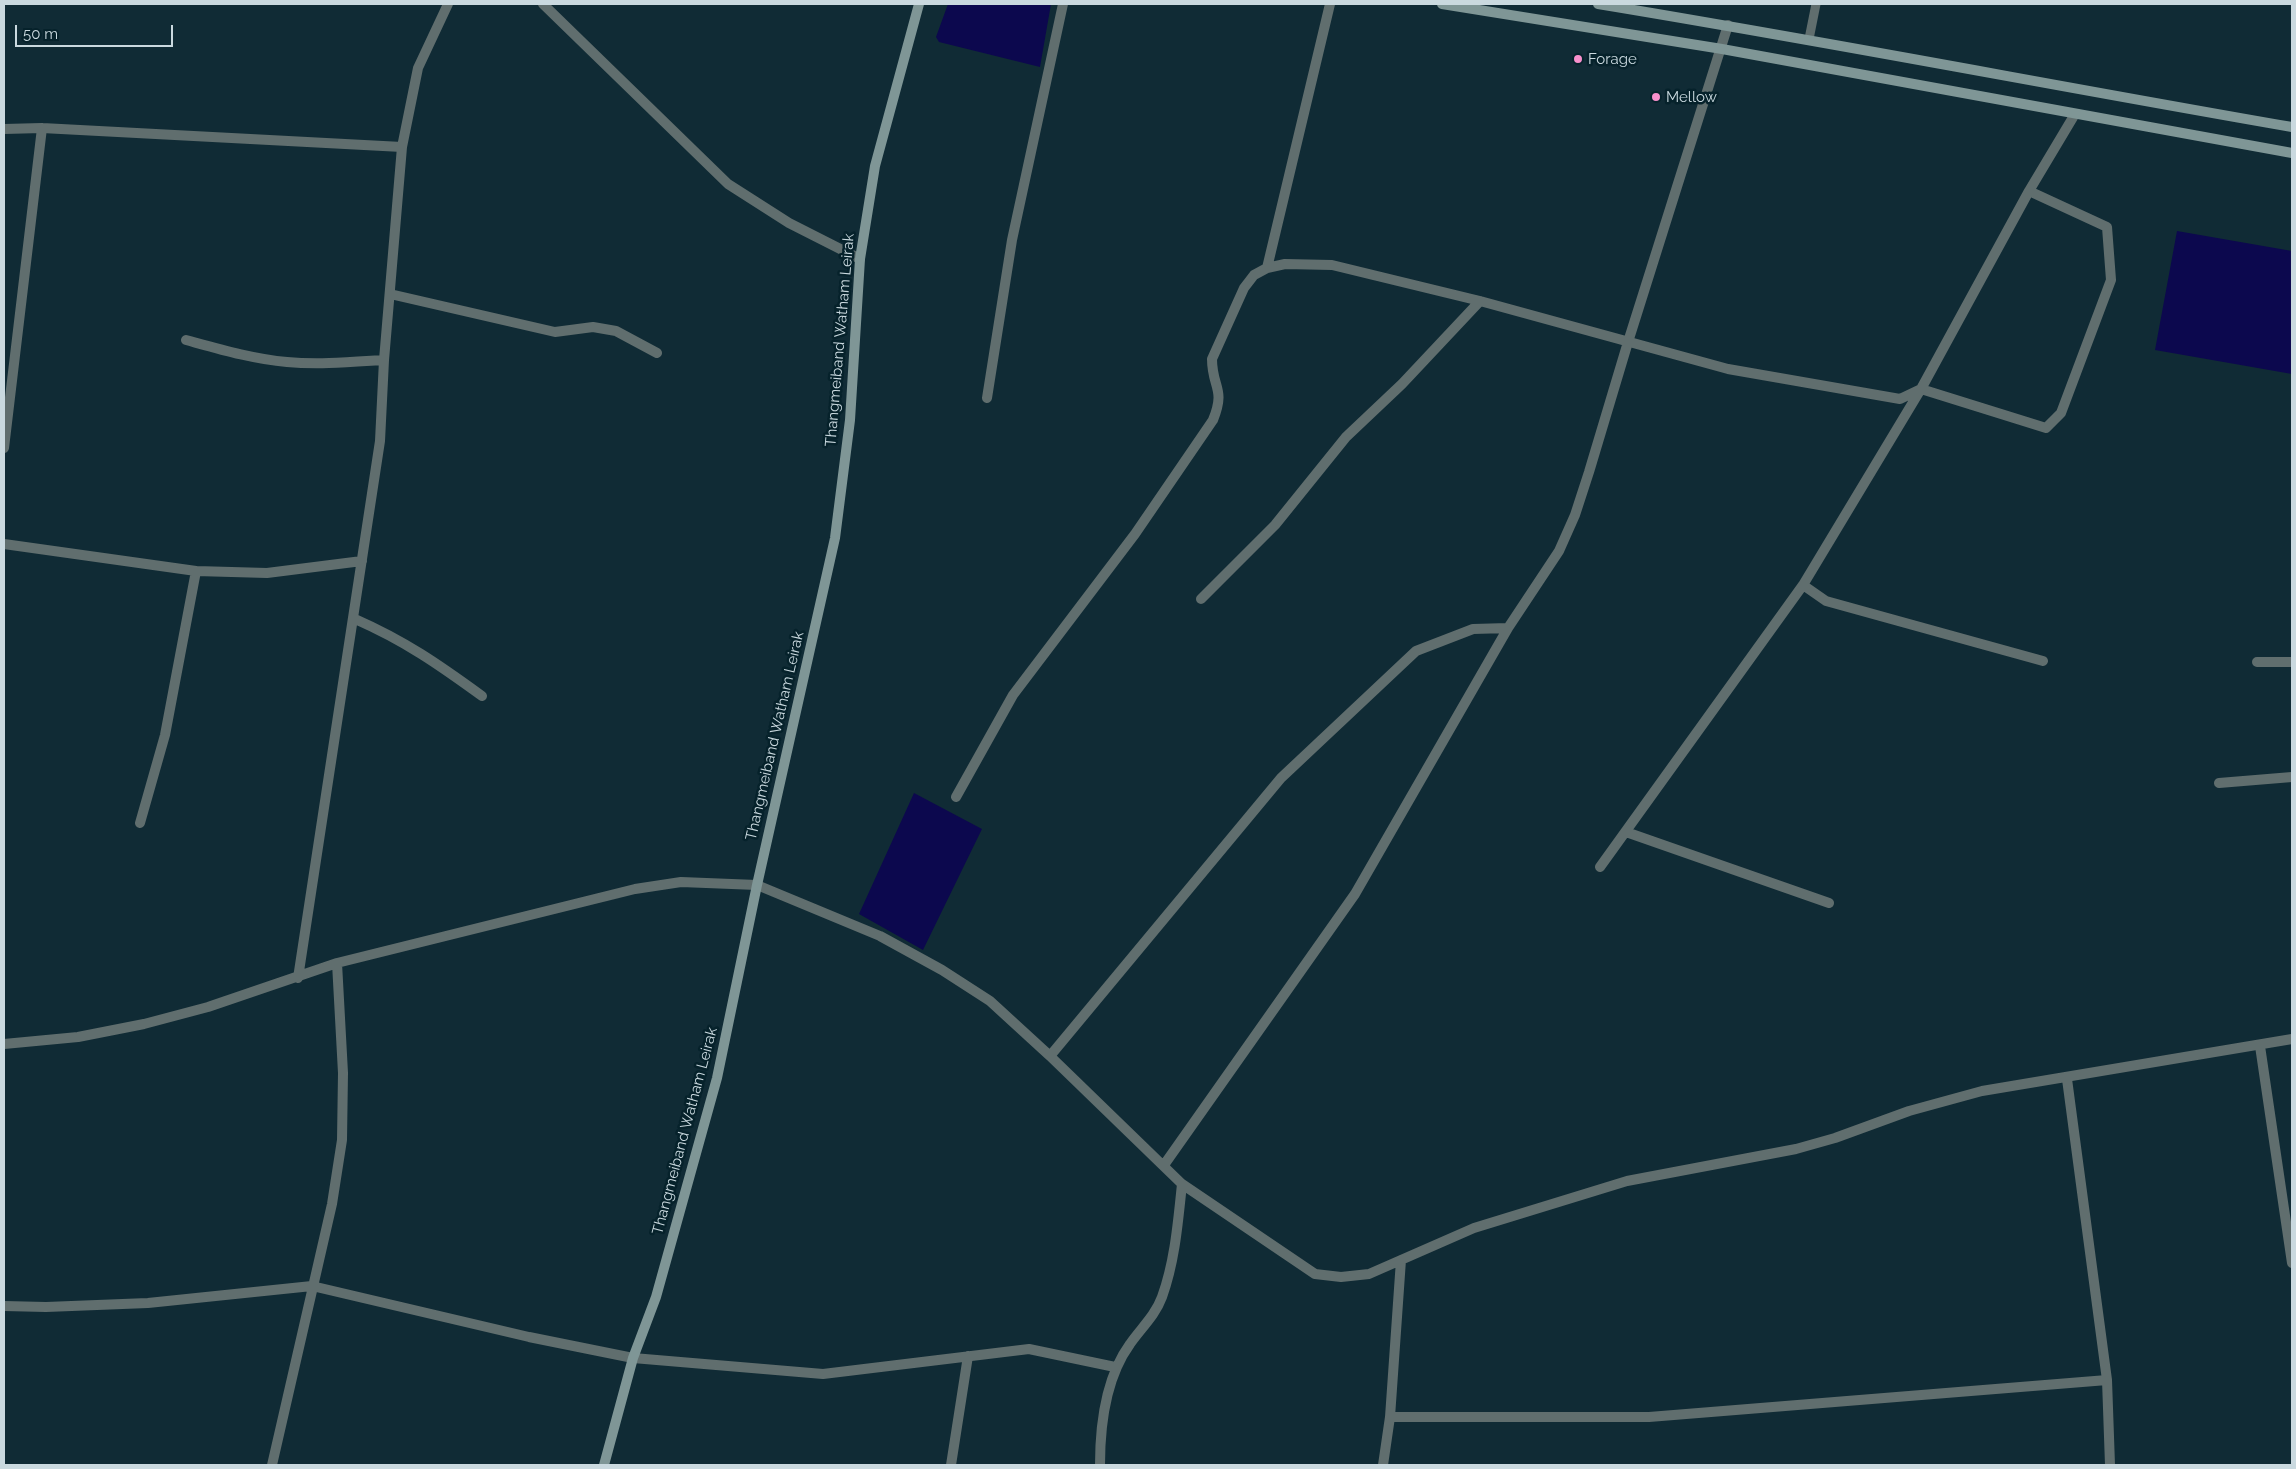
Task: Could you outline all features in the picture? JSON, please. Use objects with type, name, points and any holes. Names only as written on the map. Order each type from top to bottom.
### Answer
[{"type":"main road","name":"Thangmeiband Watham Leirak","points":[[604,1465],[633,1358],[656,1297],[717,1078],[757,885],[835,538],[850,420],[860,259],[875,166],[919,4]]},
{"type":"main road","points":[[1442,4],[1722,49],[2292,153]]},
{"type":"main road","points":[[1598,4],[1809,39],[2292,127]]},
{"type":"street","points":[[298,978],[355,619],[380,441],[384,360],[402,147],[418,68],[448,4]]},
{"type":"street","points":[[542,4],[728,184],[789,223],[860,259]]},
{"type":"street","points":[[988,398],[1012,240],[1063,4]]},
{"type":"street","points":[[1267,268],[1330,4]]},
{"type":"street","points":[[1164,1165],[1355,894],[1508,628],[1559,551],[1575,516],[1728,25]]},
{"type":"street","points":[[1600,867],[1804,584],[1921,389],[2029,191],[2075,114]]},
{"type":"street","points":[[4,128],[42,128],[402,147]]},
{"type":"street","points":[[4,448],[42,128]]},
{"type":"street","points":[[956,797],[1013,695],[1135,534],[1213,420],[1220,404],[1220,392],[1212,372],[1212,359],[1244,288],[1254,274],[1267,268],[1285,264],[1332,265],[1480,301],[1728,369],[1900,399],[1921,389],[2046,428],[2062,413],[2111,280],[2107,226],[2029,191]]},
{"type":"street","points":[[390,294],[555,332],[593,327],[616,331],[657,353]]},
{"type":"street","points":[[1200,598],[1275,525],[1346,436],[1402,384],[1480,301]]},
{"type":"street","points":[[186,340],[238,354],[287,362],[325,363],[384,360]]},
{"type":"street","points":[[4,544],[196,572],[267,573],[362,561]]},
{"type":"street","points":[[140,823],[165,735],[196,572]]},
{"type":"street","points":[[1804,584],[1826,601],[2043,661]]},
{"type":"street","points":[[355,619],[395,637],[419,651],[482,696]]},
{"type":"street","points":[[1050,1056],[1281,778],[1409,657],[1416,651],[1472,629],[1508,628]]},
{"type":"street","points":[[2257,662],[2292,662]]},
{"type":"street","points":[[2220,783],[2292,777]]},
{"type":"street","points":[[1626,832],[1829,903]]},
{"type":"street","points":[[4,1044],[78,1037],[144,1024],[298,978],[338,963],[635,889],[681,882],[757,885],[880,936],[942,970],[990,1001],[1050,1056],[1182,1184],[1315,1274],[1341,1277],[1369,1274],[1474,1228],[1627,1181],[1796,1149],[1835,1138],[1909,1111],[1982,1092],[2067,1079],[2292,1039]]},
{"type":"street","points":[[272,1465],[332,1204],[342,1140],[343,1073],[338,963]]},
{"type":"street","points":[[2260,1046],[2292,1263]]},
{"type":"street","points":[[2067,1079],[2107,1380],[2110,1465]]},
{"type":"street","points":[[1100,1465],[1104,1417],[1116,1367],[1130,1343],[1148,1324],[1162,1297],[1175,1244],[1182,1184]]},
{"type":"street","points":[[1383,1465],[1390,1417],[1401,1260]]},
{"type":"street","points":[[4,1306],[46,1307],[148,1303],[312,1286],[519,1335],[633,1358],[822,1374],[1029,1349],[1116,1367]]},
{"type":"street","points":[[951,1465],[968,1356]]},
{"type":"street","points":[[1390,1417],[1649,1417],[2107,1380]]},
{"type":"lane","points":[[1809,39],[1816,4]]},
{"type":"shaded area","points":[[948,4],[1051,4],[1040,67],[939,42],[936,37]]},
{"type":"shaded area","points":[[2177,231],[2292,251],[2292,374],[2155,350]]},
{"type":"shaded area","points":[[914,793],[982,829],[923,950],[859,914]]},
{"type":"place","name":"Forage","points":[[1578,59]]},
{"type":"place","name":"Mellow","points":[[1656,97]]}]
